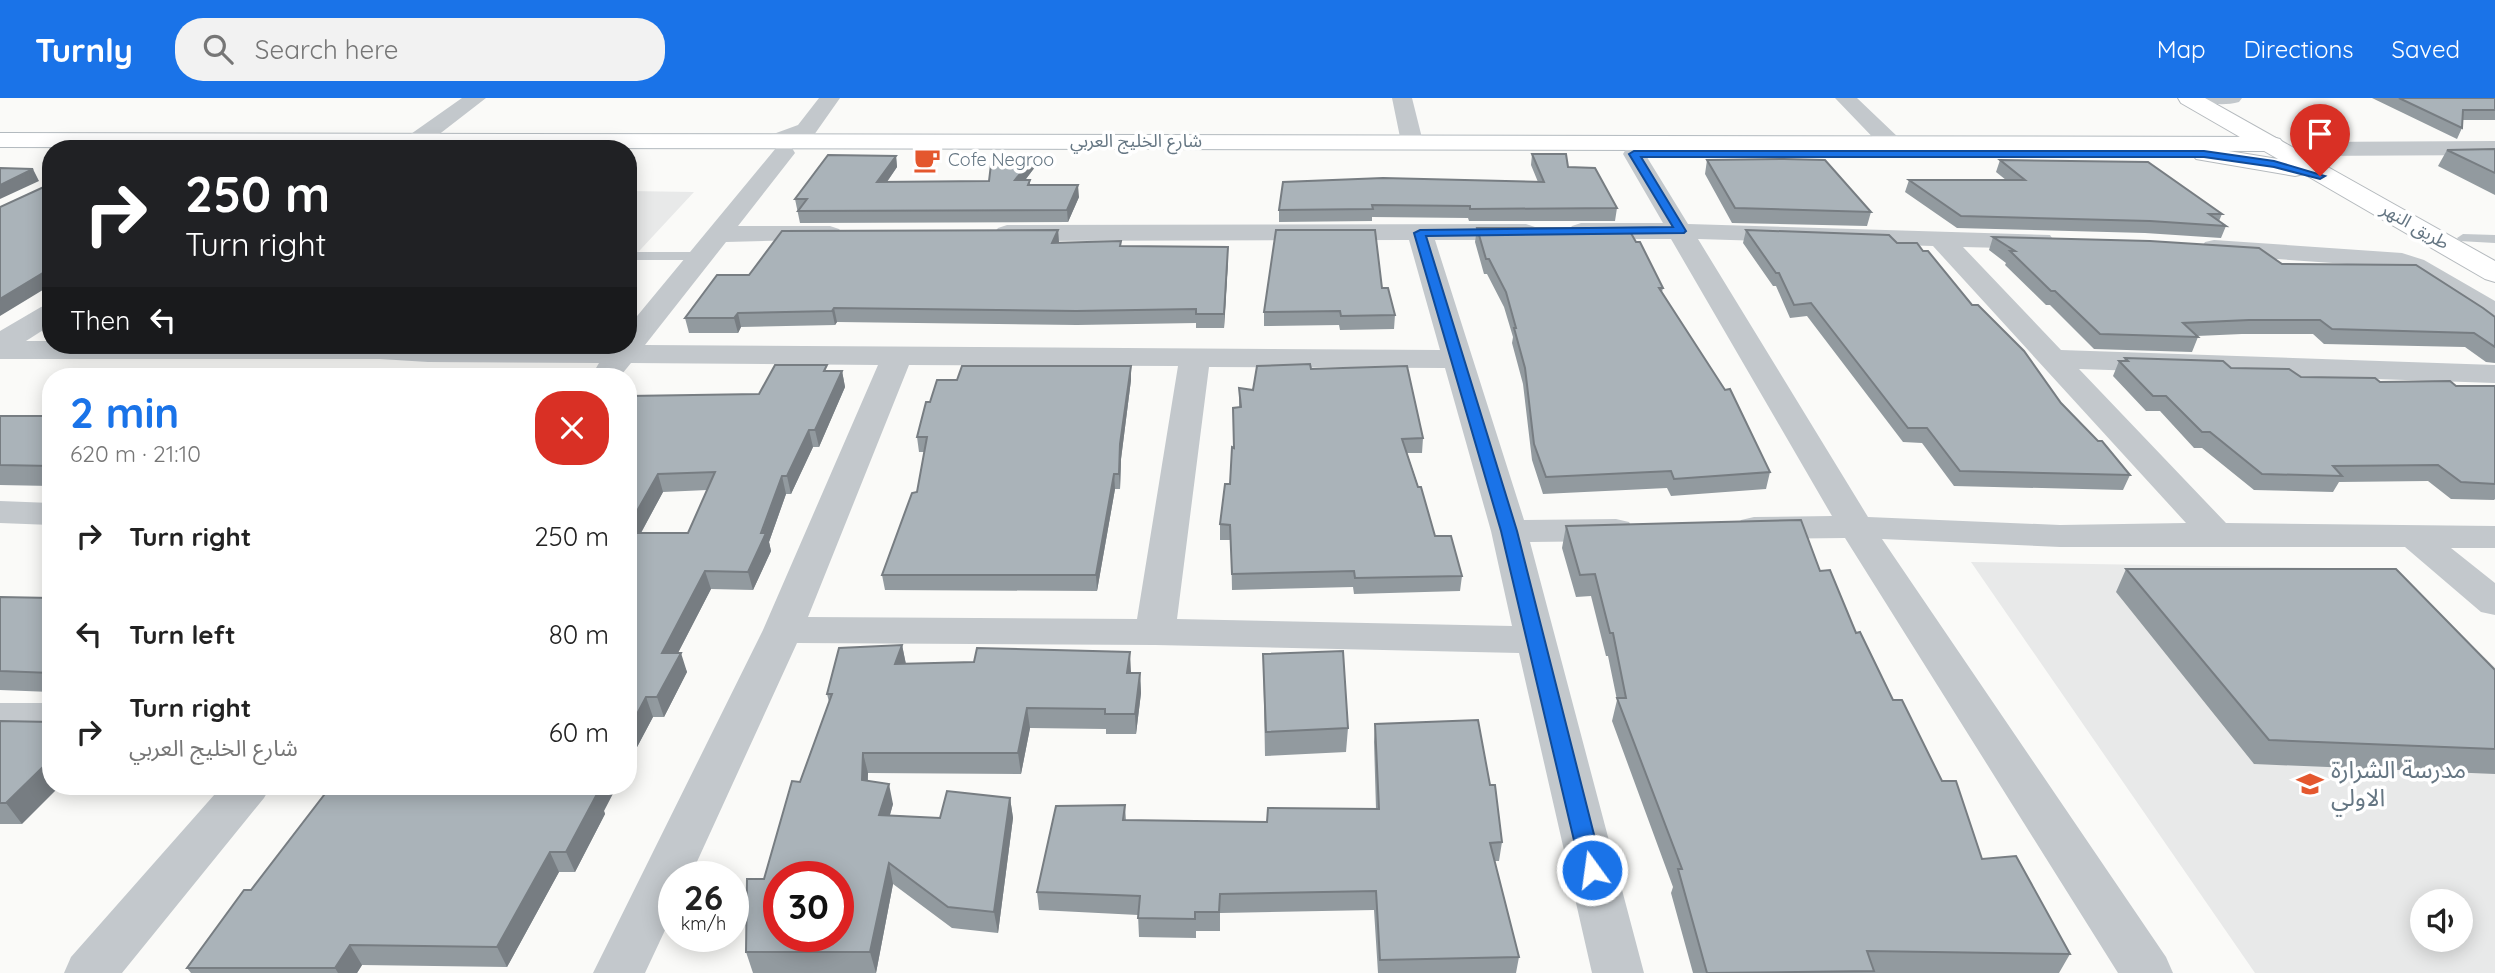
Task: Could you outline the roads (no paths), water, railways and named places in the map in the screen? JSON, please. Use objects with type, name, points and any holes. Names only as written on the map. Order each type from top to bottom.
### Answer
[{"type":"main road","name":"طريق النهر","points":[[2189,98],[2219,103],[2342,183],[2495,273]]},
{"type":"main road","name":"طريق النهر","points":[[2219,103],[2289,149],[2495,256]]},
{"type":"main road","points":[[2198,149],[2220,139],[2231,129],[2219,103]]},
{"type":"main road","name":"شارع الخليج العربي","points":[[637,152],[780,147],[815,135],[1046,148],[1412,142],[1892,144],[2198,149]]},
{"type":"main road","name":"شارع الخليج العربي","points":[[0,140],[42,140]]},
{"type":"main road","name":"شارع الخليج العربي","points":[[637,145],[1634,154],[2289,149]]},
{"type":"main road","points":[[2198,149],[2274,164],[2342,183]]},
{"type":"main road","points":[[0,152],[42,152]]},
{"type":"street","points":[[417,140],[476,98]]},
{"type":"street","points":[[815,135],[830,98]]},
{"type":"street","points":[[1402,98],[1412,142]]},
{"type":"street","points":[[1845,98],[1892,144]]},
{"type":"street","points":[[637,335],[719,234],[780,147]]},
{"type":"street","points":[[2289,149],[2495,148]]},
{"type":"street","points":[[1634,154],[1856,527],[2147,973]]},
{"type":"street","points":[[980,233],[1680,231],[2063,242]]},
{"type":"street","points":[[1420,233],[1509,531],[1618,973]]},
{"type":"street","points":[[719,234],[856,234]]},
{"type":"street","points":[[1940,238],[2216,534]]},
{"type":"street","points":[[2195,247],[2393,259],[2415,266],[2495,313]]},
{"type":"street","points":[[0,344],[42,318]]},
{"type":"street","points":[[0,350],[42,350]]},
{"type":"street","points":[[359,368],[375,354]]},
{"type":"street","points":[[489,354],[613,365],[897,356],[1456,359]]},
{"type":"street","points":[[619,973],[783,630],[897,356]]},
{"type":"street","points":[[1155,632],[1195,357]]},
{"type":"street","points":[[2052,359],[2495,374]]},
{"type":"street","points":[[4,516],[42,514]]},
{"type":"street","points":[[1717,528],[1856,527],[2060,537],[2216,534],[2495,537]]},
{"type":"street","points":[[1509,531],[1647,529]]},
{"type":"street","points":[[2414,536],[2495,603]]},
{"type":"street","points":[[783,630],[1155,632],[1534,640]]},
{"type":"street","points":[[0,718],[42,718]]},
{"type":"street","points":[[90,973],[240,795]]},
{"type":"lane","points":[[2463,238],[2495,239]]},
{"type":"lane","points":[[637,256],[701,256]]},
{"type":"place","name":"Cofe Negroo","points":[[927,160]]},
{"type":"place","name":"مدرسة الشرارة الاولي","points":[[2310,784]]}]
